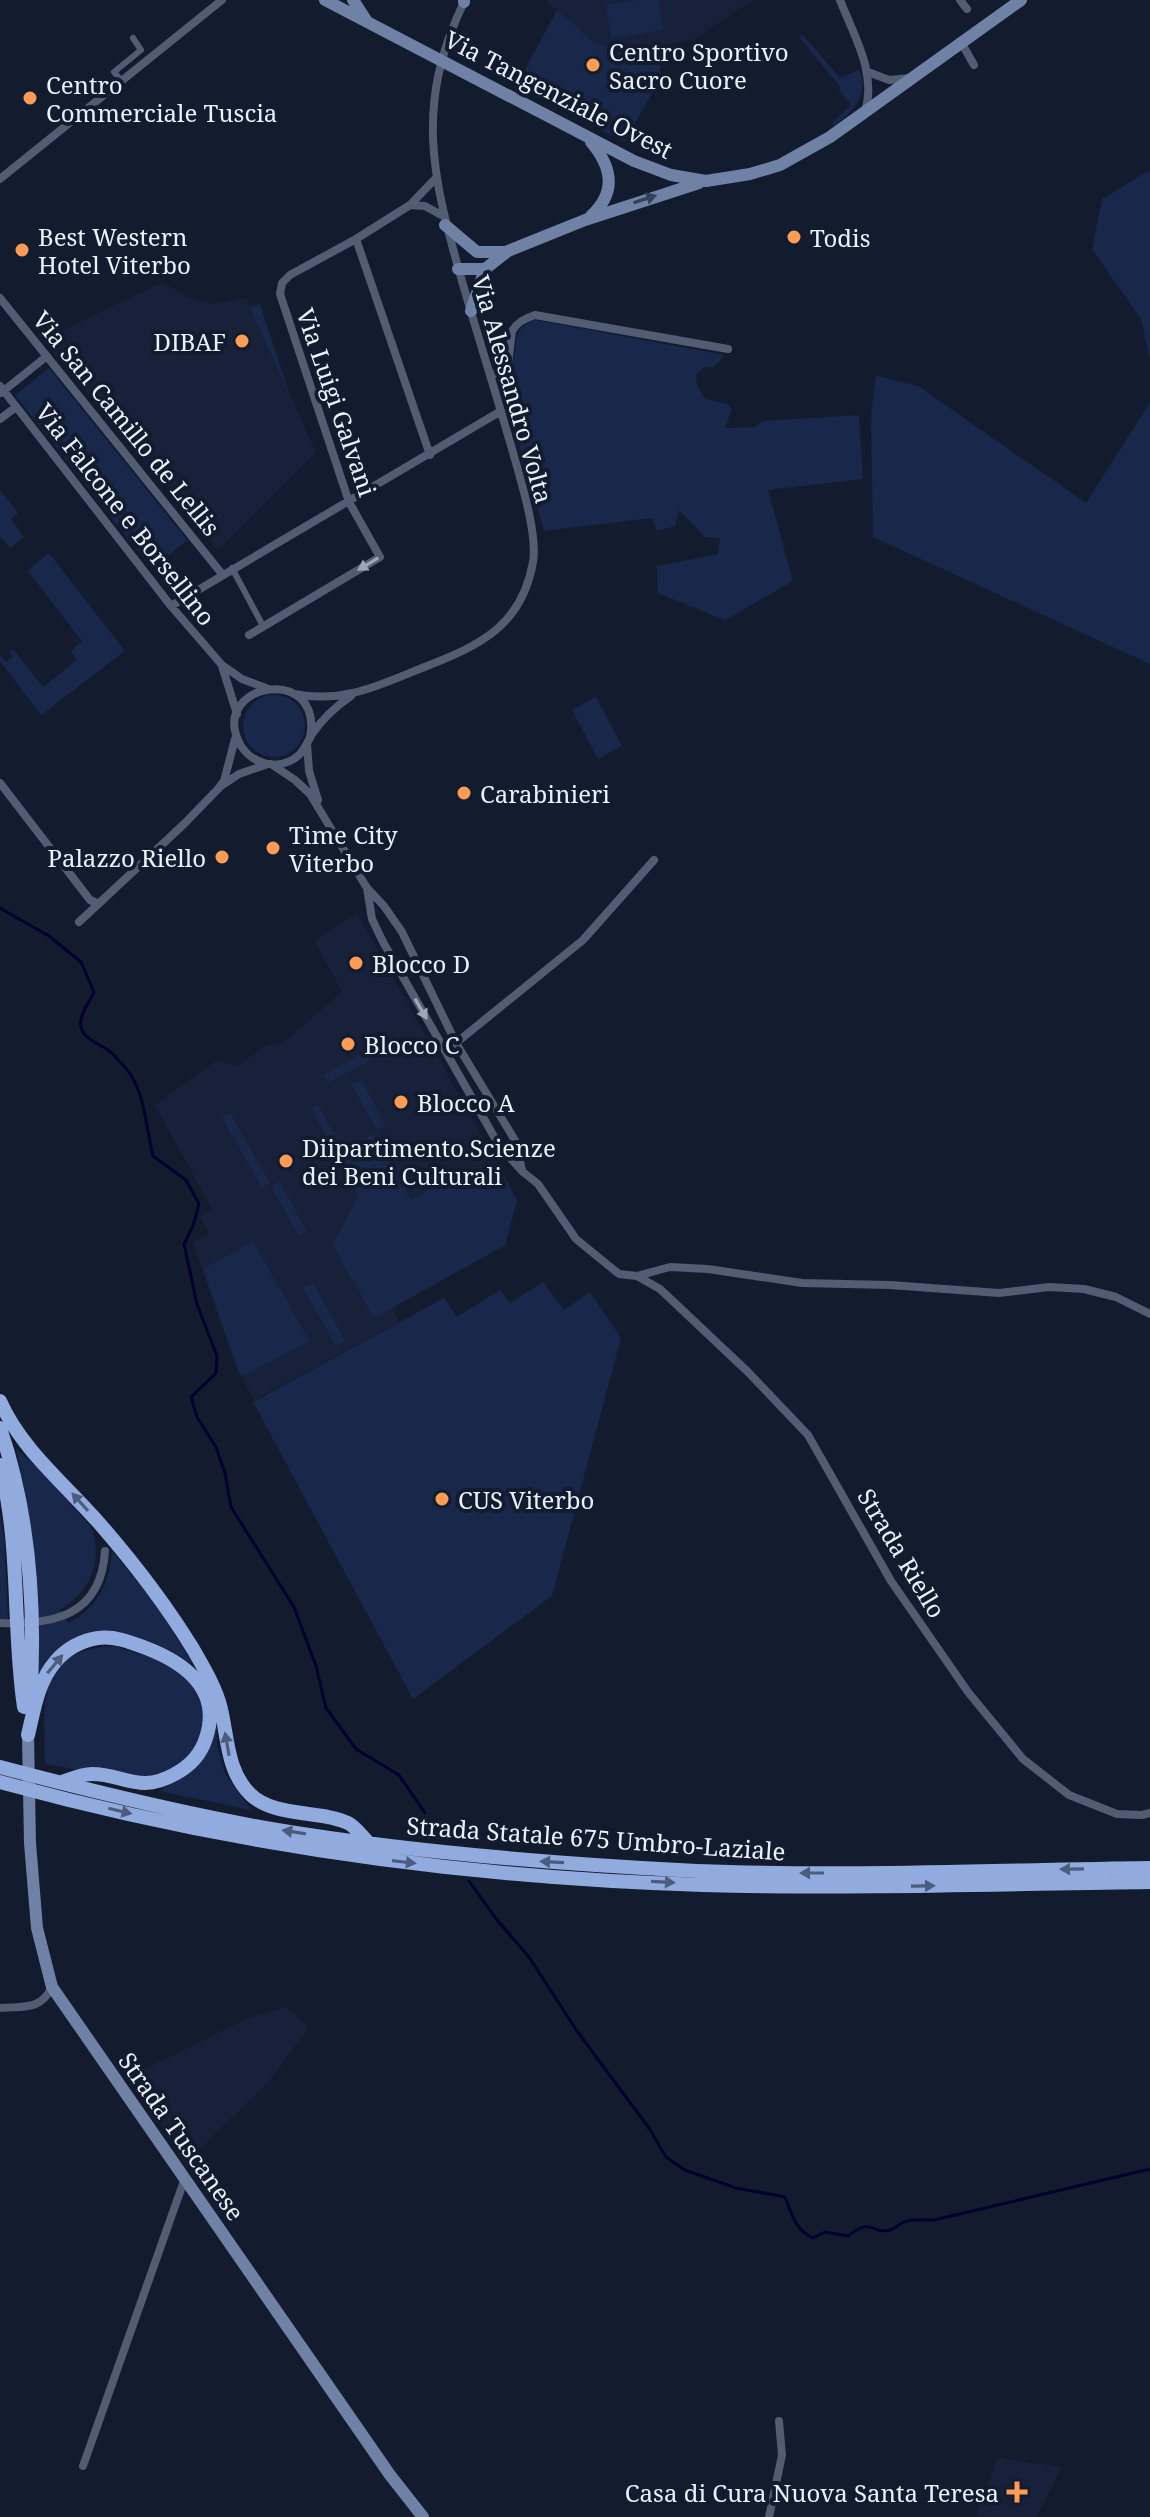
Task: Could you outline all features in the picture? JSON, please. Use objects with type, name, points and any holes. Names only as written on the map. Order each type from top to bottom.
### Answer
[{"type":"highway","points":[[0,1401],[10,1423],[99,1524],[163,1604],[212,1683],[221,1708],[230,1759],[237,1779],[252,1796],[270,1806],[348,1823],[370,1844]]},
{"type":"highway","name":"Strada Tuscanese","points":[[0,1428],[19,1489],[25,1525],[32,1669],[28,1735]]},
{"type":"highway","name":"Strada Tuscanese","points":[[0,1465],[15,1549],[19,1679],[28,1735]]},
{"type":"highway","points":[[0,1484],[10,1513]]},
{"type":"highway","points":[[99,1524],[105,1551]]},
{"type":"highway","points":[[28,1735],[41,1685],[49,1669],[66,1652],[91,1639],[116,1638],[150,1650],[186,1668],[201,1685],[210,1715],[209,1729],[202,1750],[187,1767],[172,1776],[135,1784],[91,1774],[60,1782]]},
{"type":"highway","name":"Strada Statale 675 Umbro-Laziale","points":[[0,1767],[199,1814],[370,1844],[535,1861],[699,1871],[837,1873],[1150,1868]]},
{"type":"highway","name":"Strada Statale 675 Umbro-Laziale","points":[[0,1782],[181,1825],[313,1850],[535,1875],[701,1885],[1150,1882]]},
{"type":"main road","name":"Via Tangenziale Ovest","points":[[325,0],[587,138],[671,175],[706,181],[750,174],[780,165],[813,148],[1021,0]]},
{"type":"main road","points":[[353,0],[368,22]]},
{"type":"main road","points":[[585,220],[602,204],[611,181],[604,161],[587,138]]},
{"type":"main road","points":[[471,311],[485,269],[508,251],[585,220],[706,181]]},
{"type":"main road","points":[[444,220],[477,252]]},
{"type":"main road","points":[[458,269],[477,252],[508,251]]},
{"type":"main road","points":[[458,269],[485,269]]},
{"type":"main road","name":"Strada Tuscanese","points":[[28,1735],[30,1843],[36,1913],[52,1987],[390,2475],[423,2517]]},
{"type":"street","points":[[0,179],[222,0]]},
{"type":"street","points":[[840,0],[868,72],[869,92],[864,113]]},
{"type":"street","points":[[960,0],[967,9]]},
{"type":"street","name":"Via Alessandro Volta","points":[[294,694],[322,699],[355,693],[475,646],[498,629],[522,595],[533,559],[533,539],[501,411],[444,220],[436,178],[432,118],[436,85],[447,43],[465,1]]},
{"type":"street","points":[[121,80],[114,72],[141,50],[133,38]]},
{"type":"street","points":[[961,42],[974,65]]},
{"type":"street","points":[[868,72],[889,80],[913,77]]},
{"type":"street","name":"Via Luigi Galvani","points":[[249,635],[380,557],[349,502],[280,294],[282,283],[290,275],[410,205],[436,178]]},
{"type":"street","points":[[425,206],[439,194]]},
{"type":"street","points":[[410,205],[425,206],[444,220]]},
{"type":"street","points":[[356,239],[430,455]]},
{"type":"street","name":"Via San Camillo de Lellis","points":[[0,298],[222,574]]},
{"type":"street","points":[[491,376],[508,364],[512,331],[523,320],[535,315],[728,349]]},
{"type":"street","points":[[1,390],[47,356]]},
{"type":"street","name":"Via Falcone e Borsellino","points":[[1,390],[171,606],[222,665],[242,679],[266,688]]},
{"type":"street","points":[[0,419],[16,407]]},
{"type":"street","points":[[171,606],[501,411]]},
{"type":"street","points":[[232,568],[263,626]]},
{"type":"street","name":"Via Falcone e Borsellino","points":[[222,665],[237,714]]},
{"type":"street","points":[[79,922],[218,789],[229,765],[237,714],[248,697],[266,688],[294,694],[308,709],[312,728],[309,741],[311,781],[322,812]]},
{"type":"street","name":"Via Alessandro Volta","points":[[309,741],[328,713],[355,693]]},
{"type":"street","points":[[236,734],[249,757],[269,764],[295,780],[310,794],[367,888],[402,932],[456,1043],[516,1142],[523,1172]]},
{"type":"street","points":[[218,789],[239,774],[291,760],[309,741]]},
{"type":"street","points":[[0,783],[90,900],[97,903]]},
{"type":"street","points":[[456,1043],[583,940],[654,860]]},
{"type":"street","points":[[367,888],[372,919],[383,942],[500,1147],[538,1184],[576,1239],[619,1274],[636,1276],[670,1267],[708,1269],[802,1283],[890,1285],[999,1293],[1060,1287],[1116,1297],[1150,1314]]},
{"type":"street","name":"Strada Riello","points":[[636,1276],[660,1289],[748,1372],[808,1435],[891,1581],[968,1692],[1023,1759],[1069,1795],[1117,1814],[1150,1813]]},
{"type":"street","points":[[0,1623],[44,1621],[67,1615],[81,1606],[96,1589],[105,1551]]},
{"type":"street","points":[[0,2008],[39,2005],[52,1987]]},
{"type":"street","points":[[83,2466],[185,2178]]},
{"type":"street","points":[[769,2517],[782,2455],[779,2421]]},
{"type":"shaded area","points":[[545,0],[753,0],[693,40],[620,52],[594,42]]},
{"type":"shaded area","points":[[658,0],[663,30],[611,38],[606,5]]},
{"type":"shaded area","name":"Centro Sportivo Sacro Cuore","points":[[557,10],[594,42],[620,52],[657,46],[661,78],[624,142],[516,86]]},
{"type":"shaded area","points":[[802,34],[840,78],[859,70],[862,87],[858,102],[833,126],[832,123],[851,105],[799,37]]},
{"type":"shaded area","points":[[1150,170],[1150,360],[1141,319],[1092,249],[1102,199]]},
{"type":"shaded area","points":[[163,282],[186,297],[213,304],[246,297],[316,452],[218,550],[43,340]]},
{"type":"shaded area","points":[[260,304],[290,397],[250,307]]},
{"type":"shaded area","points":[[535,320],[725,355],[714,367],[705,367],[696,374],[697,385],[705,399],[727,404],[732,409],[725,428],[754,427],[764,421],[859,415],[863,479],[768,490],[793,581],[725,620],[658,593],[657,566],[718,554],[720,538],[705,537],[679,510],[675,526],[657,531],[652,518],[544,531],[502,384],[511,368],[519,332]]},
{"type":"shaded area","points":[[49,368],[187,540],[152,569],[15,395]]},
{"type":"shaded area","points":[[876,376],[918,386],[1086,503],[1150,402],[1150,664],[873,537],[871,415]]},
{"type":"shaded area","points":[[0,490],[18,513],[11,519],[24,537],[10,548],[0,536]]},
{"type":"shaded area","points":[[49,553],[125,651],[41,715],[0,661],[0,655],[6,662],[13,657],[9,652],[13,649],[43,687],[77,660],[71,651],[82,641],[27,570]]},
{"type":"shaded area","points":[[274,695],[286,697],[296,704],[303,714],[303,738],[296,748],[286,755],[274,757],[262,755],[252,748],[245,738],[243,726],[245,714],[252,704],[262,697]]},
{"type":"shaded area","points":[[596,697],[622,746],[598,759],[572,710]]},
{"type":"shaded area","points":[[357,913],[517,1199],[506,1245],[392,1308],[399,1322],[254,1400],[237,1370],[193,1243],[209,1234],[200,1216],[212,1209],[155,1105],[216,1061],[237,1066],[267,1045],[277,1045],[289,1038],[342,991],[314,941]]},
{"type":"shaded area","points":[[392,1037],[397,1045],[328,1083],[324,1075]]},
{"type":"shaded area","points":[[361,1080],[386,1125],[377,1130],[352,1085]]},
{"type":"shaded area","points":[[318,1105],[343,1150],[373,1134],[411,1200],[463,1171],[473,1188],[477,1186],[479,1189],[503,1176],[517,1200],[505,1245],[374,1318],[333,1245],[359,1195],[311,1109]]},
{"type":"shaded area","points":[[230,1113],[270,1183],[262,1188],[222,1117]]},
{"type":"shaded area","points":[[279,1181],[307,1231],[299,1236],[271,1186]]},
{"type":"shaded area","points":[[253,1241],[309,1341],[241,1377],[203,1269]]},
{"type":"shaded area","name":"CUS Viterbo","points":[[543,1282],[564,1310],[590,1292],[621,1338],[552,1596],[413,1699],[253,1402],[444,1298],[457,1317],[500,1290],[510,1303]]},
{"type":"shaded area","points":[[313,1283],[345,1341],[336,1346],[303,1288]]},
{"type":"shaded area","points":[[16,1449],[36,1466],[91,1527],[95,1539],[92,1574],[79,1594],[60,1609],[68,1623],[87,1610],[100,1594],[112,1551],[159,1608],[192,1663],[107,1633],[37,1675],[30,1534]]},
{"type":"shaded area","points":[[0,1516],[4,1538],[8,1619],[0,1619]]},
{"type":"shaded area","points":[[114,1646],[163,1662],[188,1678],[199,1695],[204,1712],[203,1729],[197,1744],[172,1768],[156,1776],[137,1779],[45,1764],[46,1701],[57,1669],[70,1658],[88,1650]]},
{"type":"shaded area","points":[[214,1725],[217,1725],[217,1745],[225,1774],[251,1810],[159,1791],[186,1776],[200,1762]]},
{"type":"shaded area","points":[[286,2007],[309,2027],[269,2082],[187,2161],[128,2077],[247,2019]]},
{"type":"shaded area","name":"Casa di Cura Nuova Santa Teresa","points":[[997,2458],[1062,2467],[1037,2517],[976,2517]]},
{"type":"waterway","points":[[0,908],[49,936],[81,962],[94,992],[82,1017],[83,1032],[112,1053],[129,1073],[140,1095],[153,1156],[186,1180],[199,1204],[184,1244],[197,1304],[217,1356],[216,1373],[191,1397],[197,1417],[216,1447],[225,1473],[231,1507],[294,1607],[316,1666],[326,1708],[356,1749],[399,1775],[425,1813]]},
{"type":"waterway","points":[[469,1881],[529,1957],[666,2157],[685,2170],[736,2188],[785,2197],[798,2226],[813,2238],[825,2232],[848,2236],[862,2227],[890,2230],[907,2221],[934,2220],[1150,2169]]},
{"type":"place","name":"Centro Sportivo Sacro Cuore","points":[[593,65]]},
{"type":"place","name":"Centro Commerciale Tuscia","points":[[30,98]]},
{"type":"place","name":"Todis","points":[[794,237]]},
{"type":"place","name":"Best Western Hotel Viterbo","points":[[22,250]]},
{"type":"place","name":"DIBAF","points":[[242,341]]},
{"type":"place","name":"Carabinieri","points":[[464,793]]},
{"type":"place","name":"Time City Viterbo","points":[[273,848]]},
{"type":"place","name":"Palazzo Riello","points":[[222,857]]},
{"type":"place","name":"Blocco D","points":[[356,963]]},
{"type":"place","name":"Blocco C","points":[[348,1044]]},
{"type":"place","name":"Blocco A","points":[[401,1102]]},
{"type":"place","name":"Diipartimento.Scienze dei Beni Culturali","points":[[286,1161]]},
{"type":"place","name":"CUS Viterbo","points":[[442,1499]]},
{"type":"place","name":"Casa di Cura Nuova Santa Teresa","points":[[1017,2492]]}]
